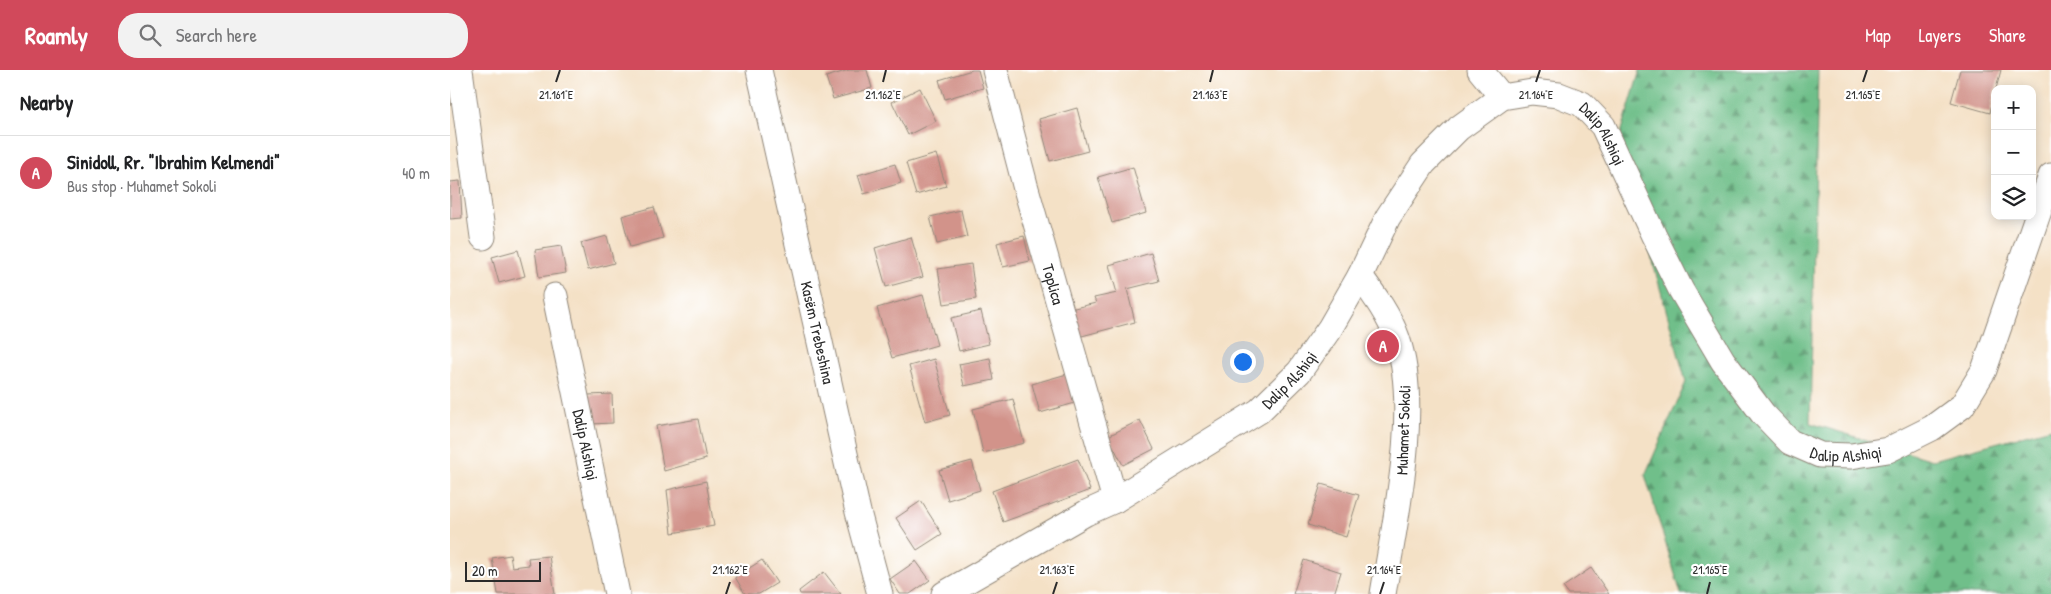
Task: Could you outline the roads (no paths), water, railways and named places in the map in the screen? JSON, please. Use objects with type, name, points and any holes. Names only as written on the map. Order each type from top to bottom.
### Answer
[{"type":"street","points":[[460,70],[482,236]]},
{"type":"street","name":"Kasëm Trebeshina","points":[[759,70],[831,384],[858,512],[880,594]]},
{"type":"street","name":"Toplica","points":[[995,70],[1025,185],[1115,500]]},
{"type":"street","points":[[1480,70],[1502,98]]},
{"type":"street","name":"Dalip Alshiqi","points":[[944,594],[1086,513],[1115,500],[1259,411],[1299,372],[1330,328],[1360,276],[1388,217],[1423,164],[1459,128],[1502,98],[1532,92],[1559,95],[1582,104],[1598,120],[1603,126],[1681,290],[1723,361],[1764,414],[1790,442],[1820,455],[1851,456],[1888,450],[1932,428],[1962,406],[1984,370],[2051,176]]},
{"type":"street","name":"Muhamet Sokoli","points":[[1360,276],[1379,302],[1397,338],[1406,380],[1406,423],[1401,484],[1383,594]]},
{"type":"street","name":"Dalip Alshiqi","points":[[555,296],[617,594]]},
{"type":"place","name":"Sinidoll, Rr. \"Ibrahim Kelmendi\"","points":[[1383,346]]}]
